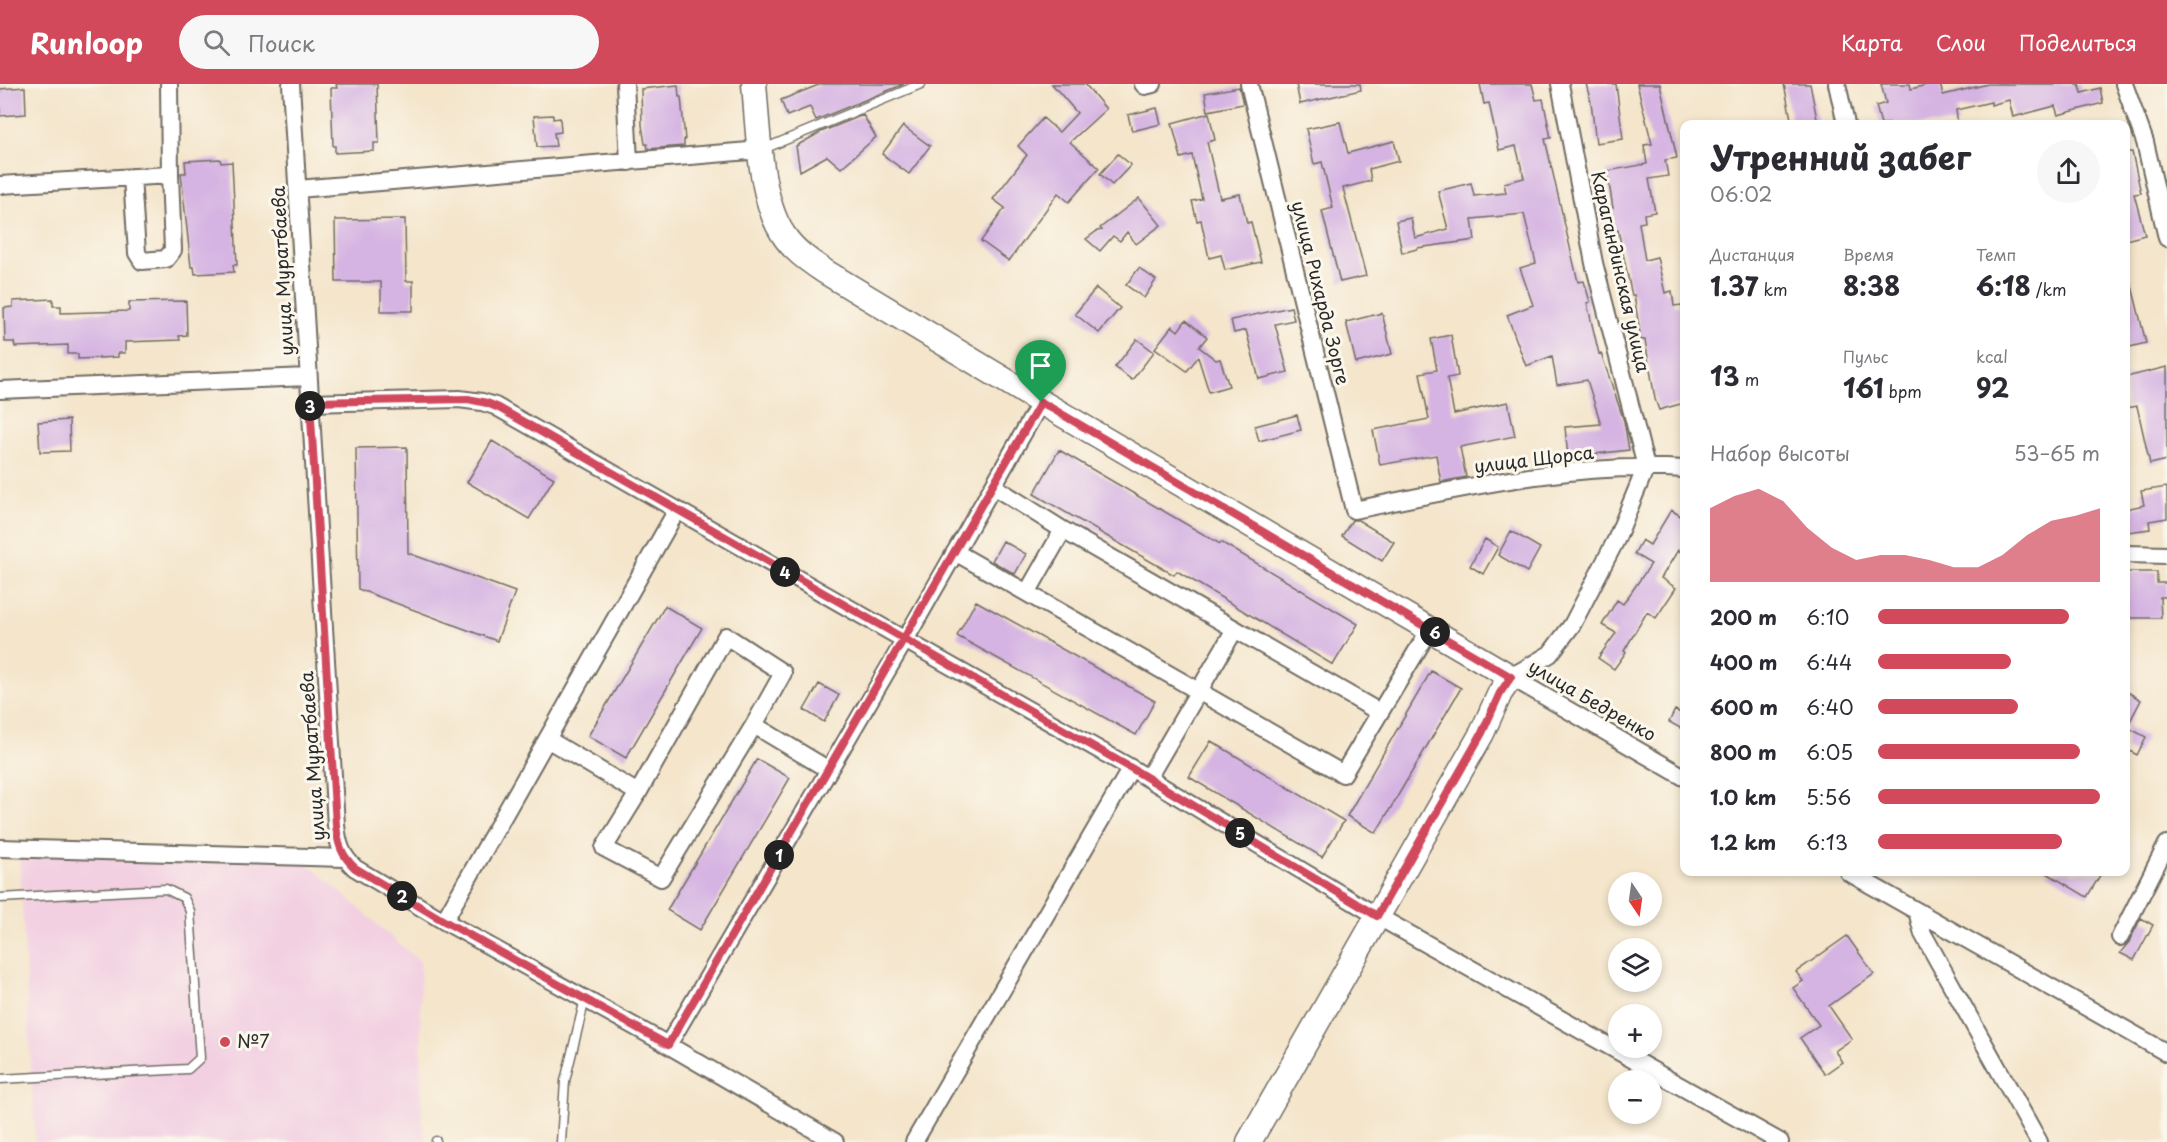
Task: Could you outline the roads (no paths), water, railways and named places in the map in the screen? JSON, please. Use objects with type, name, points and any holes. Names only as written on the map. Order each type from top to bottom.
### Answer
[{"type":"street","points":[[132,177],[136,253],[142,261],[166,259],[173,250],[169,84]]},
{"type":"street","name":"улица Муратбаева","points":[[291,84],[339,849],[355,868],[444,921],[668,1045],[835,1142]]},
{"type":"street","points":[[625,84],[629,162]]},
{"type":"street","points":[[754,84],[761,150],[772,210],[782,233],[798,252],[824,271],[1041,402],[1511,677]]},
{"type":"street","points":[[1143,84],[1145,86],[1153,84]]},
{"type":"street","name":"улица Рихарда Зорге","points":[[1249,84],[1354,510]]},
{"type":"street","name":"Карагандинская улица","points":[[1560,84],[1594,263],[1646,467]]},
{"type":"street","points":[[1837,84],[1845,120]]},
{"type":"street","points":[[2124,84],[2145,142],[2167,238]]},
{"type":"street","points":[[298,189],[761,150]]},
{"type":"street","points":[[0,185],[170,175]]},
{"type":"street","points":[[0,390],[308,377]]},
{"type":"street","points":[[310,402],[459,399],[487,403],[1131,768],[1377,916],[1780,1142]]},
{"type":"street","points":[[668,1045],[1041,402]]},
{"type":"street","points":[[1249,1142],[1482,733],[1500,693],[1511,677],[1550,654],[1572,625],[1616,540],[1646,467]]},
{"type":"street","name":"улица Щорса","points":[[1354,510],[1513,478],[1646,467],[1680,469]]},
{"type":"street","points":[[993,486],[1063,530],[1379,712]]},
{"type":"street","points":[[444,921],[677,510]]},
{"type":"street","points":[[1027,593],[1063,530]]},
{"type":"street","points":[[955,552],[1343,774],[1430,629]]},
{"type":"street","points":[[2130,554],[2167,555]]},
{"type":"street","points":[[1148,778],[1235,629]]},
{"type":"street","points":[[726,636],[783,673],[661,878],[604,848],[638,792],[726,636]]},
{"type":"street","name":"улица Бедренко","points":[[1511,677],[1680,775]]},
{"type":"street","points":[[754,725],[829,770]]},
{"type":"street","points":[[547,739],[638,792]]},
{"type":"street","points":[[915,1142],[1131,768]]},
{"type":"street","points":[[2120,937],[2167,844]]},
{"type":"street","points":[[0,848],[345,858]]},
{"type":"street","points":[[1855,876],[2167,1053]]},
{"type":"street","points":[[1917,911],[1923,934],[2039,1142]]},
{"type":"lane","points":[[761,150],[921,84]]},
{"type":"lane","points":[[0,898],[166,889],[184,898],[190,911],[200,1058],[188,1069],[0,1078]]},
{"type":"lane","points":[[561,1142],[565,1081],[585,999]]},
{"type":"place","name":"№7","points":[[225,1042]]}]
